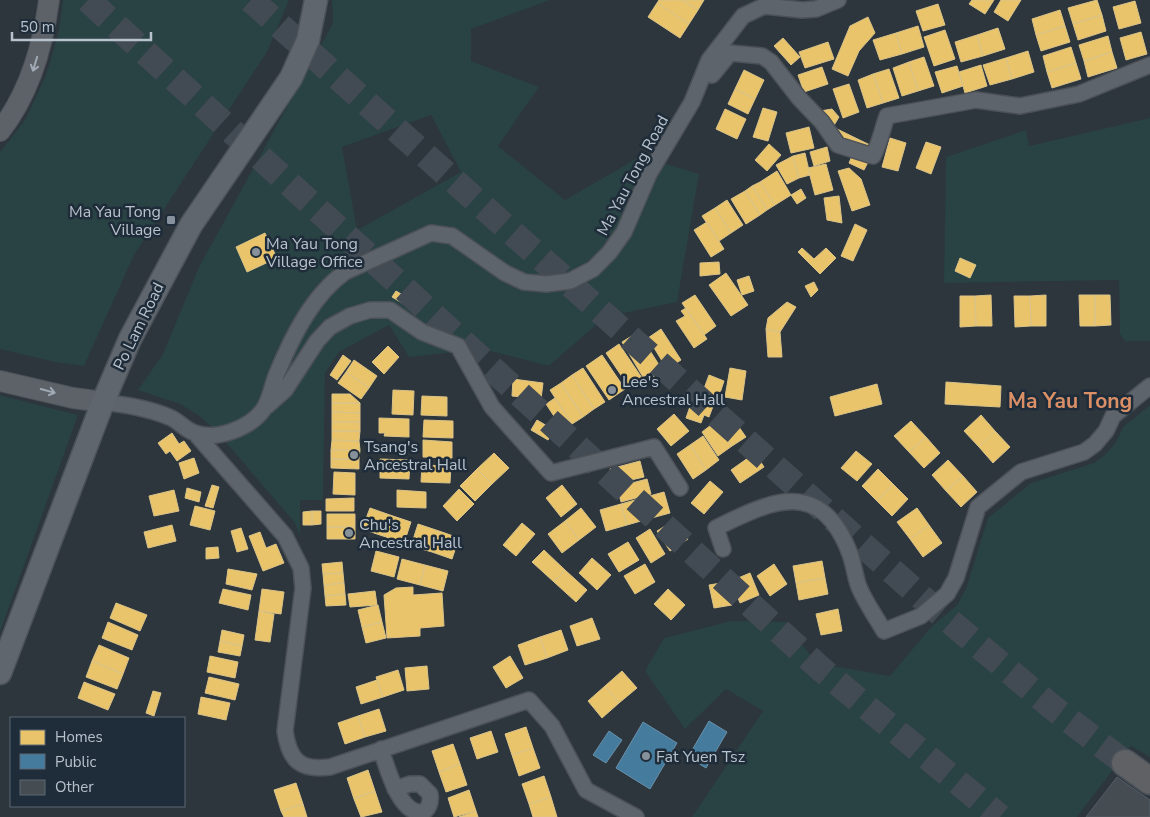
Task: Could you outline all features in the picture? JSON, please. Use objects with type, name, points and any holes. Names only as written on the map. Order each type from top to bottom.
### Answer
[{"type":"highway","points":[[1124,763],[1150,781]]},
{"type":"main road","name":"Po Lam Road","points":[[0,673],[103,402],[130,339],[177,250],[291,78],[308,40],[316,0]]},
{"type":"street","points":[[0,132],[12,117],[32,72],[45,32],[49,0]]},
{"type":"street","name":"Ma Yau Tong Road","points":[[263,410],[277,372],[298,329],[333,280],[345,272],[422,236],[441,233],[452,236],[505,273],[524,282],[546,284],[570,281],[593,268],[609,253],[624,232],[649,174],[692,102],[709,60],[743,16],[764,6],[802,10],[816,9],[838,0]]},
{"type":"street","points":[[692,102],[722,60],[730,53],[762,56],[771,62],[798,98],[822,122],[838,145],[873,156],[880,143],[881,132],[887,116],[976,100],[1020,106],[1079,94],[1150,65]]},
{"type":"street","points":[[194,433],[220,434],[238,430],[285,390],[317,341],[330,327],[350,316],[370,310],[390,310],[422,332],[458,346],[492,407],[551,473],[654,447],[680,488]]},
{"type":"street","points":[[0,381],[73,398],[143,408],[171,417],[194,433],[285,536],[295,551],[301,568],[303,588],[285,731],[287,747],[294,758],[304,766],[317,768],[330,766],[529,700],[552,726],[586,790],[636,817]]},
{"type":"street","points":[[723,549],[716,528],[751,510],[781,501],[797,501],[811,506],[824,514],[843,538],[859,588],[884,630],[921,616],[947,594],[956,578],[978,507],[1021,472],[1084,452],[1095,444],[1106,431],[1114,416],[1150,386]]},
{"type":"street","points":[[381,749],[395,789]]},
{"type":"green space","points":[[63,0],[289,0],[267,52],[134,255],[84,366],[55,362],[0,349],[0,152],[25,120],[46,75],[58,35]]},
{"type":"green space","points":[[332,0],[550,0],[471,29],[471,61],[539,87],[498,146],[565,200],[641,156],[699,174],[677,302],[605,317],[549,366],[482,349],[409,357],[389,325],[339,352],[325,373],[323,500],[300,500],[300,536],[295,523],[216,431],[198,415],[180,404],[138,390],[163,354],[199,267],[333,23]],"holes":[[[431,115],[461,172],[357,230],[342,147]],[[265,233],[277,258],[247,272],[236,247]]]},
{"type":"green space","points":[[1150,118],[1150,341],[1125,341],[1120,334],[1119,280],[944,283],[946,157],[1026,130],[1029,146]]},
{"type":"green space","points":[[0,395],[78,415],[0,632]]},
{"type":"green space","points":[[1150,405],[1150,757],[1131,746],[1077,817],[692,817],[763,711],[726,689],[685,729],[645,671],[664,638],[731,621],[786,622],[816,663],[890,676],[931,627],[957,605],[966,589],[988,518],[1031,483],[1094,463],[1105,455],[1116,442],[1123,427]]},
{"type":"building: Homes","points":[[659,0],[682,0],[698,10],[689,24],[657,3]]},
{"type":"building: Homes","points":[[682,0],[704,0],[698,10]]},
{"type":"building: Homes","points":[[972,0],[994,0],[985,14],[969,4]]},
{"type":"building: Homes","points":[[1001,0],[1021,0],[1008,21],[994,12]]},
{"type":"building: Homes","points":[[1097,0],[1102,15],[1073,24],[1068,8]]},
{"type":"building: Homes","points":[[1135,1],[1141,23],[1119,29],[1113,7]]},
{"type":"building: Homes","points":[[657,3],[689,24],[680,38],[648,17]]},
{"type":"building: Homes","points":[[938,4],[945,25],[923,31],[916,11]]},
{"type":"building: Homes","points":[[1060,10],[1065,26],[1036,35],[1032,19]]},
{"type":"building: Homes","points":[[1102,15],[1106,31],[1078,40],[1073,24]]},
{"type":"building: Homes","points":[[868,17],[875,33],[859,51],[848,76],[832,69],[850,26]]},
{"type":"building: Homes","points":[[918,26],[924,47],[902,54],[896,33]]},
{"type":"building: Homes","points":[[1065,26],[1070,42],[1041,51],[1036,35]]},
{"type":"building: Homes","points":[[998,28],[1005,49],[983,56],[977,35]]},
{"type":"building: Homes","points":[[945,30],[955,59],[934,66],[924,37]]},
{"type":"building: Homes","points":[[1141,32],[1147,54],[1126,60],[1120,38]]},
{"type":"building: Homes","points":[[896,33],[902,54],[880,60],[873,40]]},
{"type":"building: Homes","points":[[977,35],[983,56],[961,62],[955,42]]},
{"type":"building: Homes","points":[[1108,36],[1112,52],[1084,61],[1079,45]]},
{"type":"building: Homes","points":[[783,38],[800,57],[791,65],[774,46]]},
{"type":"building: Homes","points":[[828,42],[834,59],[805,68],[799,52]]},
{"type":"building: Homes","points":[[1071,47],[1076,63],[1047,72],[1043,56]]},
{"type":"building: Homes","points":[[1028,51],[1034,72],[1012,79],[1006,58]]},
{"type":"building: Homes","points":[[1112,52],[1117,68],[1088,77],[1084,61]]},
{"type":"building: Homes","points":[[924,57],[934,86],[918,91],[909,62]]},
{"type":"building: Homes","points":[[1006,58],[1012,79],[990,85],[983,65]]},
{"type":"building: Homes","points":[[909,62],[918,91],[902,96],[893,68]]},
{"type":"building: Homes","points":[[1076,63],[1081,79],[1052,88],[1047,72]]},
{"type":"building: Homes","points":[[981,65],[987,86],[965,93],[959,72]]},
{"type":"building: Homes","points":[[957,66],[963,86],[942,93],[935,72]]},
{"type":"building: Homes","points":[[822,67],[828,84],[804,92],[798,75]]},
{"type":"building: Homes","points":[[889,69],[899,98],[883,103],[873,74]]},
{"type":"building: Homes","points":[[744,70],[764,80],[755,99],[735,89]]},
{"type":"building: Homes","points":[[873,74],[883,103],[867,108],[858,80]]},
{"type":"building: Homes","points":[[849,84],[859,112],[843,118],[833,89]]},
{"type":"building: Homes","points":[[735,89],[755,99],[748,114],[728,104]]},
{"type":"building: Homes","points":[[763,108],[777,112],[768,141],[753,137]]},
{"type":"building: Homes","points":[[725,109],[746,119],[737,139],[716,129]]},
{"type":"building: Homes","points":[[832,109],[839,117],[833,127],[820,111]]},
{"type":"building: Homes","points":[[809,127],[814,148],[791,153],[786,133]]},
{"type":"building: Homes","points":[[833,127],[872,146],[865,151],[839,144]]},
{"type":"building: Homes","points":[[890,138],[906,143],[898,171],[882,167]]},
{"type":"building: Homes","points":[[926,142],[941,147],[931,174],[916,168]]},
{"type":"building: Homes","points":[[769,144],[781,155],[767,171],[755,160]]},
{"type":"building: Homes","points":[[827,147],[830,161],[814,166],[810,152]]},
{"type":"building: Homes","points":[[805,153],[810,175],[799,178],[793,156]]},
{"type":"building: Homes","points":[[793,156],[799,178],[787,184],[776,165]]},
{"type":"building: Homes","points":[[852,156],[868,162],[864,170],[849,163]]},
{"type":"building: Homes","points":[[826,164],[833,190],[815,195],[808,168]]},
{"type":"building: Homes","points":[[849,168],[861,179],[870,205],[852,211],[838,171]]},
{"type":"building: Homes","points":[[777,171],[791,195],[775,205],[760,182]]},
{"type":"building: Homes","points":[[760,182],[775,205],[767,210],[752,186]]},
{"type":"building: Homes","points":[[752,186],[767,210],[760,215],[745,191]]},
{"type":"building: Homes","points":[[801,189],[806,198],[797,204],[791,195]]},
{"type":"building: Homes","points":[[745,191],[760,215],[746,224],[731,199]]},
{"type":"building: Homes","points":[[839,196],[842,223],[827,220],[824,198]]},
{"type":"building: Homes","points":[[727,200],[743,225],[731,233],[715,208]]},
{"type":"building: Homes","points":[[715,208],[731,233],[719,241],[702,216]]},
{"type":"building: Homes","points":[[707,222],[724,249],[711,257],[694,230]]},
{"type":"building: Homes","points":[[855,224],[867,230],[853,261],[841,256]]},
{"type":"building: Homes","name":"Ma Yau Tong Village Office","points":[[265,233],[277,258],[247,272],[236,247]]},
{"type":"building: Homes","points":[[802,248],[814,259],[826,248],[836,258],[820,274],[798,252]]},
{"type":"building: Homes","points":[[960,258],[976,265],[970,278],[955,271]]},
{"type":"building: Homes","points":[[719,262],[720,274],[700,276],[700,263]]},
{"type":"building: Homes","points":[[726,273],[748,305],[731,316],[709,285]]},
{"type":"building: Homes","points":[[749,276],[754,291],[742,295],[737,280]]},
{"type":"building: Homes","points":[[814,282],[818,290],[811,297],[805,286]]},
{"type":"building: Homes","points":[[396,291],[413,301],[409,307],[392,297]]},
{"type":"building: Homes","points":[[695,295],[716,326],[704,335],[682,303]]},
{"type":"building: Homes","points":[[991,295],[992,326],[976,326],[975,296]]},
{"type":"building: Homes","points":[[1046,295],[1046,326],[1031,326],[1030,296]]},
{"type":"building: Homes","points":[[1079,295],[1095,295],[1095,326],[1080,326]]},
{"type":"building: Homes","points":[[1095,295],[1110,295],[1111,325],[1095,326]]},
{"type":"building: Homes","points":[[960,296],[975,296],[976,326],[960,327]]},
{"type":"building: Homes","points":[[1014,296],[1030,296],[1031,326],[1015,327]]},
{"type":"building: Homes","points":[[787,302],[796,307],[780,332],[766,329],[768,318]]},
{"type":"building: Homes","points":[[686,308],[707,339],[694,348],[676,321],[685,316],[681,311]]},
{"type":"building: Homes","points":[[661,329],[681,360],[667,369],[648,338]]},
{"type":"building: Homes","points":[[766,329],[780,332],[782,357],[768,357]]},
{"type":"building: Homes","points":[[638,332],[663,371],[654,377],[651,372],[643,377],[622,342]]},
{"type":"building: Homes","points":[[619,344],[642,378],[629,387],[606,353]]},
{"type":"building: Homes","points":[[388,346],[399,357],[384,374],[372,362]]},
{"type":"building: Homes","points":[[343,355],[351,361],[337,380],[330,375]]},
{"type":"building: Homes","name":"Lee's Ancestral Hall","points":[[602,355],[625,389],[609,400],[586,366]]},
{"type":"building: Homes","points":[[354,360],[377,376],[369,388],[346,372]]},
{"type":"building: Homes","points":[[583,368],[605,402],[594,409],[572,375]]},
{"type":"building: Homes","points":[[730,368],[746,371],[742,400],[725,397]]},
{"type":"building: Homes","points":[[346,372],[369,388],[361,399],[338,383]]},
{"type":"building: Homes","points":[[572,375],[594,409],[583,417],[561,383]]},
{"type":"building: Homes","points":[[709,375],[724,381],[718,399],[702,394]]},
{"type":"building: Homes","points":[[513,379],[543,383],[541,399],[512,396]]},
{"type":"building: Homes","points":[[946,382],[1001,386],[1000,407],[945,404]]},
{"type":"building: Homes","points":[[561,383],[583,417],[572,424],[550,390]]},
{"type":"building: Homes","points":[[877,384],[882,404],[835,416],[830,397]]},
{"type":"building: Homes","points":[[393,390],[414,391],[413,415],[392,414]]},
{"type":"building: Homes","points":[[332,394],[350,394],[360,403],[332,403]]},
{"type":"building: Homes","points":[[694,395],[715,401],[709,417],[704,415],[701,423],[686,418]]},
{"type":"building: Homes","points":[[422,396],[447,397],[447,416],[421,415]]},
{"type":"building: Homes","points":[[555,398],[572,424],[563,430],[546,404]]},
{"type":"building: Homes","points":[[332,403],[360,403],[360,413],[332,412]]},
{"type":"building: Homes","points":[[332,412],[360,413],[360,422],[332,422]]},
{"type":"building: Homes","points":[[729,413],[746,437],[732,446],[715,422]]},
{"type":"building: Homes","points":[[674,414],[689,431],[671,446],[657,429]]},
{"type":"building: Homes","points":[[981,415],[995,431],[979,447],[964,431]]},
{"type":"building: Homes","points":[[379,418],[409,419],[409,437],[384,436],[385,433],[379,433]]},
{"type":"building: Homes","points":[[424,420],[453,421],[453,438],[423,437]]},
{"type":"building: Homes","points":[[537,420],[554,430],[548,440],[531,430]]},
{"type":"building: Homes","points":[[911,421],[926,437],[909,452],[894,436]]},
{"type":"building: Homes","points":[[332,422],[360,422],[360,431],[332,431]]},
{"type":"building: Homes","points":[[715,422],[732,446],[718,456],[702,432]]},
{"type":"building: Homes","points":[[332,431],[360,431],[359,441],[332,440]]},
{"type":"building: Homes","points":[[995,431],[1010,447],[993,463],[979,447]]},
{"type":"building: Homes","points":[[172,433],[179,444],[184,441],[191,451],[177,461],[170,451],[166,454],[158,443]]},
{"type":"building: Homes","points":[[703,436],[719,460],[706,470],[690,445]]},
{"type":"building: Homes","points":[[926,437],[940,453],[924,468],[909,452]]},
{"type":"building: Homes","points":[[332,440],[359,441],[360,450],[331,450]]},
{"type":"building: Homes","points":[[423,440],[452,442],[452,458],[423,457]]},
{"type":"building: Homes","points":[[690,445],[706,470],[693,479],[677,454]]},
{"type":"building: Homes","name":"Tsang's Ancestral Hall","points":[[331,450],[360,450],[359,459],[331,459]]},
{"type":"building: Homes","points":[[856,451],[872,464],[857,481],[841,468]]},
{"type":"building: Homes","points":[[494,453],[509,468],[492,484],[477,469]]},
{"type":"building: Homes","points":[[755,453],[764,467],[740,483],[731,470]]},
{"type":"building: Homes","points":[[194,458],[199,473],[184,479],[179,463]]},
{"type":"building: Homes","points":[[331,459],[359,459],[359,469],[331,468]]},
{"type":"building: Homes","points":[[380,459],[410,460],[409,479],[380,478]]},
{"type":"building: Homes","points":[[948,460],[963,476],[946,491],[932,475]]},
{"type":"building: Homes","points":[[640,461],[644,477],[614,484],[610,469]]},
{"type":"building: Homes","points":[[422,465],[451,466],[450,483],[421,482]]},
{"type":"building: Homes","points":[[477,469],[492,484],[475,501],[460,486]]},
{"type":"building: Homes","points":[[878,469],[893,484],[877,501],[862,486]]},
{"type":"building: Homes","points":[[334,472],[355,473],[355,495],[333,494]]},
{"type":"building: Homes","points":[[963,476],[977,492],[961,507],[946,491]]},
{"type":"building: Homes","points":[[647,479],[651,494],[621,502],[617,487]]},
{"type":"building: Homes","points":[[710,481],[723,492],[704,514],[691,503]]},
{"type":"building: Homes","points":[[893,484],[908,499],[892,516],[877,501]]},
{"type":"building: Homes","points":[[212,485],[219,487],[213,508],[205,506]]},
{"type":"building: Homes","points":[[562,485],[577,504],[561,517],[546,498]]},
{"type":"building: Homes","points":[[187,488],[201,492],[199,502],[185,498]]},
{"type":"building: Homes","points":[[459,489],[474,504],[457,521],[443,506]]},
{"type":"building: Homes","points":[[174,490],[179,511],[154,516],[149,496]]},
{"type":"building: Homes","points":[[397,490],[426,492],[426,508],[397,507]]},
{"type":"building: Homes","points":[[664,492],[670,513],[648,519],[642,498]]},
{"type":"building: Homes","points":[[354,498],[354,511],[326,511],[326,499]]},
{"type":"building: Homes","points":[[642,498],[648,519],[627,525],[621,504]]},
{"type":"building: Homes","points":[[621,504],[627,525],[606,531],[600,510]]},
{"type":"building: Homes","points":[[195,506],[215,511],[210,530],[190,525]]},
{"type":"building: Homes","points":[[370,508],[390,515],[383,536],[362,529]]},
{"type":"building: Homes","points":[[581,508],[596,527],[579,540],[565,521]]},
{"type":"building: Homes","points":[[917,508],[929,525],[910,539],[897,522]]},
{"type":"building: Homes","points":[[312,511],[321,511],[321,524],[312,525]]},
{"type":"building: Homes","points":[[312,511],[312,525],[303,525],[303,512]]},
{"type":"building: Homes","points":[[327,514],[355,514],[355,527],[327,527]]},
{"type":"building: Homes","points":[[390,515],[411,522],[404,543],[383,536]]},
{"type":"building: Homes","points":[[675,520],[688,539],[670,551],[657,531]]},
{"type":"building: Homes","points":[[565,521],[579,540],[562,553],[548,534]]},
{"type":"building: Homes","points":[[522,523],[535,534],[516,556],[503,545]]},
{"type":"building: Homes","points":[[418,524],[439,531],[432,552],[411,546]]},
{"type":"building: Homes","points":[[172,525],[176,541],[148,548],[144,532]]},
{"type":"building: Homes","points":[[929,525],[942,543],[923,557],[910,539]]},
{"type":"building: Homes","name":"Chu's Ancestral Hall","points":[[327,527],[355,527],[355,539],[327,539]]},
{"type":"building: Homes","points":[[241,528],[248,549],[237,552],[231,531]]},
{"type":"building: Homes","points":[[650,529],[665,554],[651,563],[636,538]]},
{"type":"building: Homes","points":[[439,531],[459,538],[452,559],[432,552]]},
{"type":"building: Homes","points":[[260,532],[266,548],[276,544],[284,563],[263,571],[249,536]]},
{"type":"building: Homes","points":[[628,542],[639,560],[619,572],[608,554]]},
{"type":"building: Homes","points":[[218,547],[219,558],[206,559],[206,548]]},
{"type":"building: Homes","points":[[544,550],[565,570],[554,582],[532,562]]},
{"type":"building: Homes","points":[[376,551],[399,557],[394,577],[371,571]]},
{"type":"building: Homes","points":[[592,558],[611,575],[597,590],[579,573]]},
{"type":"building: Homes","points":[[402,559],[425,565],[420,585],[397,579]]},
{"type":"building: Homes","points":[[822,561],[825,578],[796,583],[793,566]]},
{"type":"building: Homes","points":[[342,562],[343,573],[323,574],[322,564]]},
{"type":"building: Homes","points":[[645,564],[655,582],[635,594],[624,576]]},
{"type":"building: Homes","points":[[774,564],[787,584],[770,596],[757,576]]},
{"type":"building: Homes","points":[[425,565],[448,571],[443,591],[420,585]]},
{"type":"building: Homes","points":[[228,569],[257,574],[252,590],[226,584]]},
{"type":"building: Homes","points":[[565,570],[587,590],[576,602],[554,582]]},
{"type":"building: Homes","points":[[343,573],[344,583],[324,585],[323,574]]},
{"type":"building: Homes","points":[[750,573],[759,595],[740,603],[731,581]]},
{"type":"building: Homes","points":[[825,578],[828,594],[799,600],[796,583]]},
{"type":"building: Homes","points":[[727,582],[732,605],[714,608],[709,585]]},
{"type":"building: Homes","points":[[344,583],[345,594],[325,596],[324,585]]},
{"type":"building: Homes","points":[[413,587],[413,595],[442,593],[444,626],[420,628],[420,636],[387,638],[384,595],[396,588]]},
{"type":"building: Homes","points":[[223,589],[251,595],[248,610],[219,603]]},
{"type":"building: Homes","points":[[262,589],[284,592],[281,614],[259,611]]},
{"type":"building: Homes","points":[[668,589],[685,605],[671,620],[654,604]]},
{"type":"building: Homes","points":[[375,591],[377,605],[350,607],[348,594]]},
{"type":"building: Homes","points":[[345,594],[346,605],[326,606],[325,596]]},
{"type":"building: Homes","points":[[116,603],[147,615],[140,631],[110,618]]},
{"type":"building: Homes","points":[[378,605],[382,622],[362,627],[358,610]]},
{"type":"building: Homes","points":[[838,609],[842,631],[821,635],[816,614]]},
{"type":"building: Homes","points":[[259,611],[274,614],[270,642],[255,640]]},
{"type":"building: Homes","points":[[592,618],[600,639],[577,646],[570,626]]},
{"type":"building: Homes","points":[[108,622],[138,635],[132,650],[102,638]]},
{"type":"building: Homes","points":[[382,622],[386,638],[366,643],[362,627]]},
{"type":"building: Homes","points":[[222,630],[244,635],[242,646],[220,641]]},
{"type":"building: Homes","points":[[561,630],[568,650],[547,658],[540,637]]},
{"type":"building: Homes","points":[[540,637],[547,658],[525,665],[518,645]]},
{"type":"building: Homes","points":[[220,641],[242,646],[240,656],[218,652]]},
{"type":"building: Homes","points":[[99,645],[129,658],[123,674],[92,661]]},
{"type":"building: Homes","points":[[210,656],[238,662],[235,678],[207,672]]},
{"type":"building: Homes","points":[[510,656],[523,678],[506,688],[493,667]]},
{"type":"building: Homes","points":[[92,661],[123,674],[117,689],[86,677]]},
{"type":"building: Homes","points":[[427,666],[429,689],[407,691],[405,668]]},
{"type":"building: Homes","points":[[398,670],[404,690],[383,697],[376,677]]},
{"type":"building: Homes","points":[[622,671],[637,688],[619,703],[605,686]]},
{"type":"building: Homes","points":[[209,677],[239,684],[235,700],[205,693]]},
{"type":"building: Homes","points":[[377,680],[383,697],[361,704],[356,687]]},
{"type":"building: Homes","points":[[84,682],[115,694],[108,710],[78,698]]},
{"type":"building: Homes","points":[[605,686],[619,703],[602,718],[588,701]]},
{"type":"building: Homes","points":[[153,691],[161,693],[154,716],[146,713]]},
{"type":"building: Homes","points":[[201,697],[230,703],[226,720],[198,714]]},
{"type":"building: Homes","points":[[379,709],[386,731],[365,737],[358,716]]},
{"type":"building: Homes","points":[[358,716],[365,737],[345,744],[338,723]]},
{"type":"building: Homes","points":[[526,727],[533,748],[512,755],[505,734]]},
{"type":"building: Homes","points":[[491,731],[498,752],[477,759],[470,738]]},
{"type":"building: Homes","points":[[453,744],[460,764],[439,772],[432,751]]},
{"type":"building: Homes","points":[[533,748],[540,768],[519,776],[512,755]]},
{"type":"building: Homes","points":[[460,764],[467,785],[446,792],[439,772]]},
{"type":"building: Homes","points":[[368,770],[375,791],[354,799],[347,778]]},
{"type":"building: Homes","points":[[544,776],[551,797],[529,804],[522,784]]},
{"type":"building: Homes","points":[[296,783],[303,804],[281,811],[274,790]]},
{"type":"building: Homes","points":[[469,790],[476,811],[454,817],[448,798]]},
{"type":"building: Homes","points":[[375,791],[382,812],[361,817],[354,799]]},
{"type":"building: Homes","points":[[551,797],[557,817],[533,817],[529,804]]},
{"type":"building: Homes","points":[[303,804],[307,817],[284,817],[281,811]]},
{"type":"building: Homes","points":[[476,811],[478,817],[459,817]]},
{"type":"building: Public","points":[[709,721],[727,732],[706,768],[688,757]]},
{"type":"building: Public","name":"Fat Yuen Tsz","points":[[643,722],[677,743],[650,789],[616,768]]},
{"type":"building: Public","points":[[609,731],[622,740],[606,763],[593,755]]},
{"type":"building: Other","points":[[1117,777],[1150,800],[1150,817],[1086,817]]},
{"type":"tunnel","points":[[88,0],[822,670],[1000,817]]},
{"type":"tunnel","points":[[251,0],[928,603],[1052,707],[1125,763]]},
{"type":"place","name":"Ma Yau Tong Village","points":[[171,220]]},
{"type":"place","name":"Ma Yau Tong Village Office","points":[[256,252]]},
{"type":"place","name":"Lee's Ancestral Hall","points":[[612,390]]},
{"type":"place","name":"Tsang's Ancestral Hall","points":[[354,455]]},
{"type":"place","name":"Chu's Ancestral Hall","points":[[349,533]]},
{"type":"place","name":"Fat Yuen Tsz","points":[[646,756]]},
{"type":"district","name":"Ma Yau Tong","points":[[1070,401]]}]
